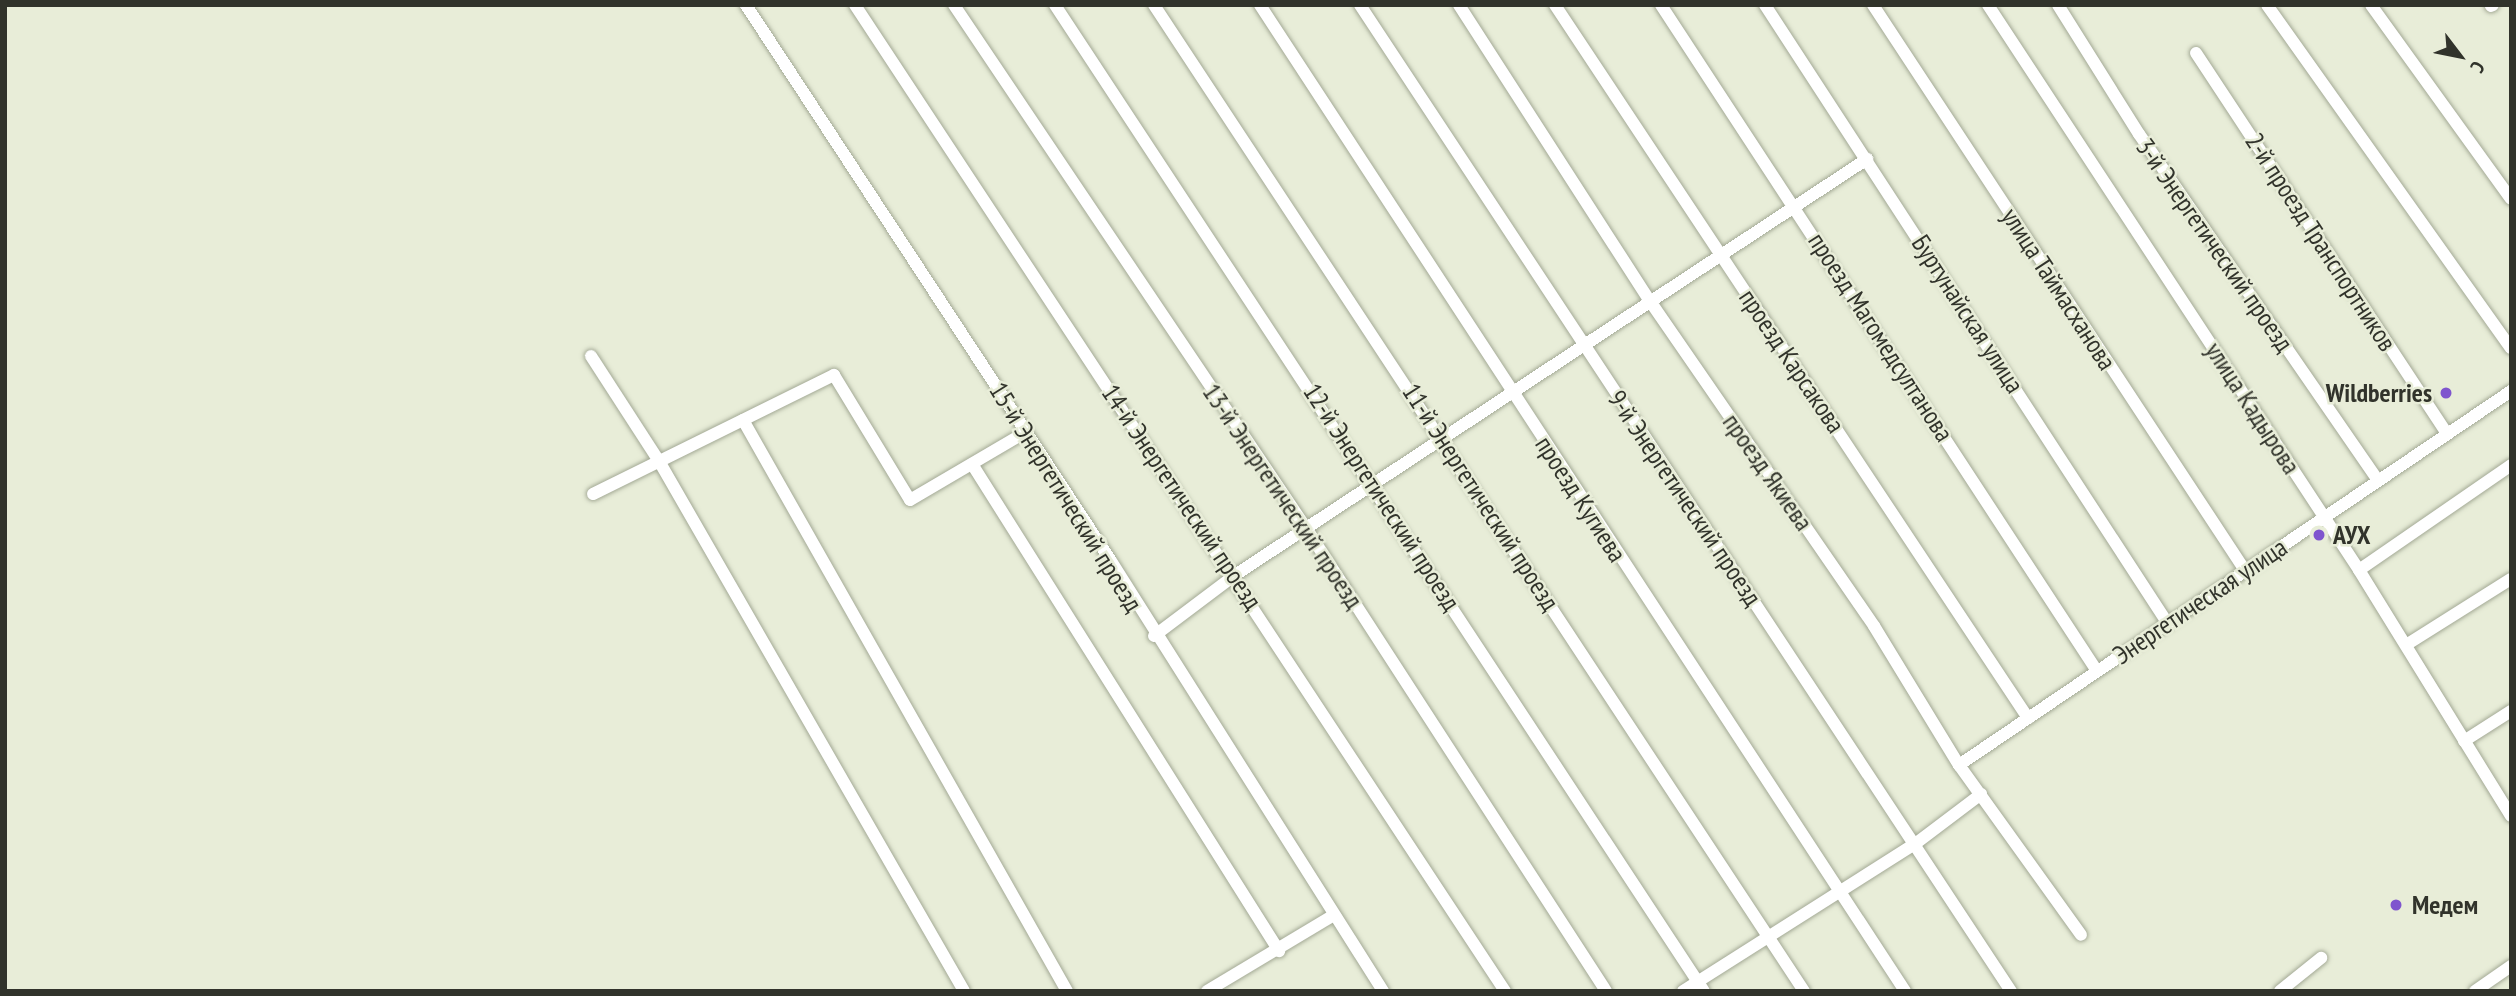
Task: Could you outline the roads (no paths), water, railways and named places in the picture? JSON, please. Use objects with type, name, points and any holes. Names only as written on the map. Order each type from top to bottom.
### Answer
[{"type":"street","name":"15-й Энергетический проезд","points":[[746,5],[1026,432],[1383,991]]},
{"type":"street","name":"14-й Энергетический проезд","points":[[855,5],[1235,575],[1505,991]]},
{"type":"street","name":"13-й Энергетический проезд","points":[[954,5],[1308,531],[1606,991]]},
{"type":"street","name":"12-й Энергетический проезд","points":[[1055,5],[1376,486],[1701,986]]},
{"type":"street","name":"11-й Энергетический проезд","points":[[1154,5],[1444,440],[1804,991]]},
{"type":"street","name":"проезд Кугиева","points":[[1260,5],[1905,991]]},
{"type":"street","name":"9-й Энергетический проезд","points":[[1360,5],[2011,991]]},
{"type":"street","name":"проезд Якиева","points":[[1459,5],[1652,304],[1874,626],[1959,765],[2081,935]]},
{"type":"street","name":"проезд Карсакова","points":[[1555,5],[2028,718]]},
{"type":"street","name":"проезд Магомедсултанова","points":[[1661,5],[2097,671]]},
{"type":"street","name":"Буртунайская улица","points":[[1765,5],[2168,624]]},
{"type":"street","name":"улица Таймасханова","points":[[1873,5],[2246,572]]},
{"type":"street","name":"улица Кадырова","points":[[1988,5],[2359,570],[2511,816]]},
{"type":"street","name":"3-й Энергетический проезд","points":[[2058,5],[2139,134],[2378,481]]},
{"type":"street","points":[[2267,5],[2511,348]]},
{"type":"street","points":[[2371,5],[2511,199]]},
{"type":"street","name":"2-й проезд Транспортников","points":[[2196,53],[2445,432]]},
{"type":"street","points":[[1154,636],[1235,575],[1376,486],[1510,391],[1586,348],[1867,159]]},
{"type":"street","points":[[591,356],[659,461],[964,991]]},
{"type":"street","points":[[593,494],[834,374],[911,500],[1026,432]]},
{"type":"street","name":"Энергетическая улица","points":[[1959,765],[2246,572],[2445,432],[2511,391]]},
{"type":"street","points":[[743,420],[1067,991]]},
{"type":"street","points":[[972,464],[1279,951]]},
{"type":"street","points":[[2359,570],[2511,465]]},
{"type":"street","points":[[2406,645],[2511,579]]},
{"type":"street","points":[[2464,741],[2511,711]]},
{"type":"street","points":[[1683,991],[1701,986],[1769,936],[1915,844],[1981,794]]},
{"type":"street","points":[[1207,991],[1279,951],[1334,915]]},
{"type":"street","points":[[2280,991],[2321,958]]},
{"type":"street","points":[[2475,991],[2511,966]]},
{"type":"place","name":"Wildberries","points":[[2446,393]]},
{"type":"place","name":"АУХ","points":[[2319,535]]},
{"type":"place","name":"Медем","points":[[2396,905]]}]
